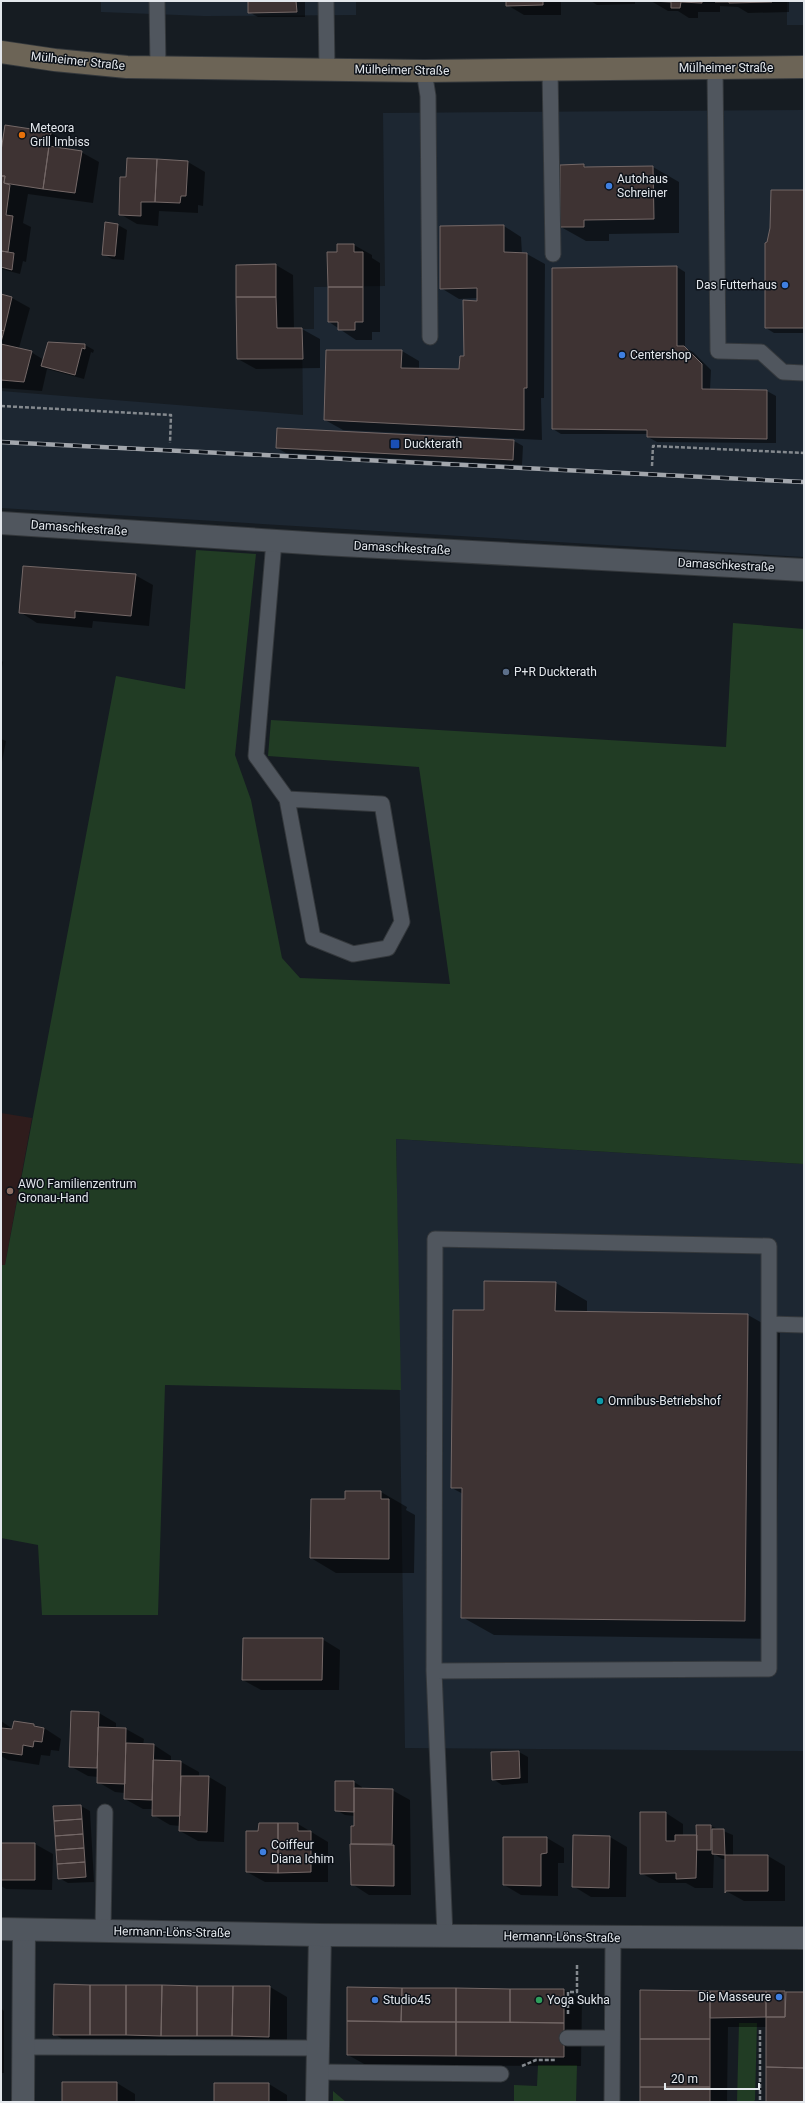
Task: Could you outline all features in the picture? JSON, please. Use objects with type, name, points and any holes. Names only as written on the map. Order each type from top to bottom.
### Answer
[{"type":"main road","name":"Mülheimer Straße","points":[[1,52],[55,60],[127,67],[424,71],[804,67]]},
{"type":"street","name":"Damaschkestraße","points":[[1,523],[274,541],[804,570]]},
{"type":"street","name":"Hermann-Löns-Straße","points":[[1,1929],[320,1935],[804,1938]]},
{"type":"street","points":[[23,2102],[24,1930]]},
{"type":"street","points":[[317,2102],[320,1935]]},
{"type":"lane","points":[[157,1],[158,67]]},
{"type":"lane","points":[[326,1],[328,69]]},
{"type":"lane","points":[[715,68],[718,351],[761,352],[783,372],[804,373]]},
{"type":"lane","points":[[550,70],[552,254]]},
{"type":"lane","points":[[424,71],[428,109],[430,337]]},
{"type":"lane","points":[[274,541],[256,756],[287,799],[314,938],[353,954],[388,948],[402,922],[382,804],[287,799]]},
{"type":"lane","points":[[434,1671],[769,1669],[769,1246],[435,1239],[434,1671],[445,1935]]},
{"type":"lane","points":[[770,1324],[804,1325]]},
{"type":"lane","points":[[103,1931],[105,1812]]},
{"type":"lane","points":[[612,1938],[612,2102]]},
{"type":"lane","points":[[567,2038],[612,2038]]},
{"type":"lane","points":[[23,2046],[318,2048]]},
{"type":"lane","points":[[317,2072],[501,2074]]},
{"type":"path","points":[[1,406],[171,415],[170,443]]},
{"type":"path","points":[[652,466],[653,446],[804,453]]},
{"type":"path","points":[[536,2060],[567,2060],[568,1992],[577,1992],[577,1937]]},
{"type":"path","points":[[760,2030],[760,2102]]},
{"type":"shaded area","points":[[101,1],[356,1],[356,15],[204,16],[101,12]]},
{"type":"shaded area","points":[[787,1],[804,1],[804,25],[787,25]]},
{"type":"shaded area","points":[[804,110],[804,557],[1,508],[1,391],[303,415],[302,329],[314,329],[314,287],[385,286],[383,113]]},
{"type":"shaded area","name":"AWO Familienzentrum Gronau-Hand","points":[[1,1113],[32,1118],[5,1265],[1,1265]]},
{"type":"shaded area","points":[[396,1139],[804,1164],[804,1751],[405,1748]]},
{"type":"green space","points":[[196,550],[256,554],[235,755],[251,800],[282,958],[300,978],[450,984],[419,767],[268,756],[271,720],[726,747],[733,623],[804,629],[804,1164],[396,1139],[401,1390],[165,1385],[158,1615],[42,1615],[38,1545],[1,1538],[1,1265],[5,1265],[116,676],[185,689]]},
{"type":"green space","points":[[739,2023],[757,2023],[755,2100],[753,2102],[737,2102]]},
{"type":"green space","points":[[538,2065],[577,2065],[576,2102],[514,2102],[514,2085],[537,2086]]},
{"type":"green space","points":[[333,2091],[346,2102],[333,2102]]},
{"type":"building","points":[[248,1],[296,1],[297,12],[248,13]]},
{"type":"building","points":[[506,1],[543,1],[543,5],[506,6]]},
{"type":"building","points":[[650,1],[702,1],[702,3],[681,2],[680,8],[671,8],[671,2]]},
{"type":"building","points":[[729,1],[729,2],[715,2]]},
{"type":"building","points":[[729,1],[772,1],[772,2],[729,3]]},
{"type":"building","points":[[5,125],[51,132],[43,189],[4,183],[5,176],[1,176],[1,151]]},
{"type":"building","points":[[49,146],[82,151],[75,193],[43,189]]},
{"type":"building","points":[[127,158],[157,159],[155,202],[141,202],[141,216],[119,215],[120,177],[126,177]]},
{"type":"building","points":[[157,159],[188,161],[186,196],[181,196],[180,203],[155,202]]},
{"type":"building","points":[[584,164],[584,167],[653,166],[654,219],[584,220],[584,227],[560,227],[560,165]]},
{"type":"building","points":[[1,176],[5,176],[4,183],[10,185],[6,215],[13,216],[8,252],[1,251]]},
{"type":"building","name":"Das Futterhaus","points":[[771,190],[804,190],[804,328],[765,328],[765,243],[767,242],[770,228]]},
{"type":"building","points":[[105,222],[118,224],[115,256],[102,255]]},
{"type":"building","points":[[504,225],[504,252],[527,253],[527,388],[524,388],[524,430],[324,420],[326,350],[402,350],[401,368],[459,369],[460,356],[464,356],[463,300],[477,301],[477,288],[440,289],[440,226]]},
{"type":"building","points":[[337,244],[354,244],[354,252],[363,252],[363,287],[328,287],[327,252],[337,252]]},
{"type":"building","points":[[1,251],[14,253],[12,270],[1,267]]},
{"type":"building","points":[[276,264],[276,297],[236,297],[236,265]]},
{"type":"building","name":"Centershop","points":[[677,266],[677,346],[684,346],[702,364],[702,389],[767,390],[767,439],[647,437],[647,430],[552,429],[552,268]]},
{"type":"building","points":[[328,287],[363,287],[363,322],[355,322],[355,330],[338,330],[338,322],[328,322]]},
{"type":"building","points":[[1,294],[12,297],[4,331],[1,330]]},
{"type":"building","points":[[236,297],[276,297],[277,328],[302,328],[303,359],[237,359]]},
{"type":"building","points":[[1,330],[4,331],[1,342]]},
{"type":"building","points":[[48,342],[85,344],[85,349],[82,348],[75,375],[41,366]]},
{"type":"building","points":[[1,344],[32,351],[24,382],[1,380]]},
{"type":"building","points":[[277,428],[514,440],[513,460],[276,448]]},
{"type":"building","points":[[23,566],[136,574],[131,616],[75,611],[75,618],[19,613]]},
{"type":"building","name":"Omnibus-Betriebshof","points":[[484,1281],[556,1282],[555,1311],[748,1314],[745,1621],[461,1618],[462,1488],[451,1488],[453,1310],[484,1310]]},
{"type":"building","points":[[345,1491],[381,1491],[381,1499],[389,1499],[389,1559],[310,1558],[311,1499],[345,1499]]},
{"type":"building","points":[[243,1638],[323,1638],[322,1680],[242,1680]]},
{"type":"building","points":[[71,1711],[99,1712],[97,1768],[69,1767]]},
{"type":"building","points":[[14,1721],[34,1724],[34,1726],[44,1728],[42,1742],[34,1741],[33,1747],[23,1745],[22,1755],[1,1752],[1,1728],[12,1729]]},
{"type":"building","points":[[98,1727],[126,1728],[125,1784],[97,1783]]},
{"type":"building","points":[[126,1743],[154,1744],[152,1800],[124,1799]]},
{"type":"building","points":[[519,1751],[520,1778],[492,1780],[491,1752]]},
{"type":"building","points":[[153,1760],[181,1761],[180,1816],[152,1816]]},
{"type":"building","points":[[181,1776],[209,1776],[207,1832],[179,1831]]},
{"type":"building","points":[[335,1781],[354,1781],[354,1812],[335,1811]]},
{"type":"building","points":[[354,1788],[393,1789],[392,1844],[351,1844],[351,1826],[354,1826]]},
{"type":"building","points":[[81,1805],[82,1819],[54,1821],[53,1806]]},
{"type":"building","points":[[640,1812],[666,1812],[666,1841],[675,1841],[675,1835],[697,1835],[696,1878],[676,1879],[676,1873],[640,1874]]},
{"type":"building","points":[[82,1819],[83,1834],[55,1836],[54,1821]]},
{"type":"building","points":[[259,1823],[278,1823],[278,1873],[246,1872],[246,1831],[258,1831]]},
{"type":"building","points":[[278,1823],[298,1823],[298,1831],[311,1831],[311,1872],[278,1873]]},
{"type":"building","points":[[696,1825],[711,1825],[711,1850],[697,1850]]},
{"type":"building","points":[[712,1829],[724,1829],[725,1855],[712,1854]]},
{"type":"building","points":[[83,1834],[84,1848],[56,1850],[55,1836]]},
{"type":"building","points":[[573,1835],[610,1836],[609,1888],[572,1887]]},
{"type":"building","points":[[503,1837],[547,1837],[547,1853],[541,1854],[541,1886],[503,1885]]},
{"type":"building","points":[[1,1843],[35,1843],[35,1880],[1,1880]]},
{"type":"building","points":[[350,1844],[394,1845],[394,1886],[351,1885]]},
{"type":"building","points":[[84,1848],[85,1862],[57,1864],[56,1850]]},
{"type":"building","points":[[725,1855],[768,1855],[768,1891],[726,1891],[725,1893]]},
{"type":"building","points":[[85,1862],[86,1877],[58,1879],[57,1864]]},
{"type":"building","points":[[54,1984],[90,1985],[90,2035],[53,2035]]},
{"type":"building","points":[[90,1985],[126,1985],[126,2035],[90,2035]]},
{"type":"building","points":[[126,1985],[162,1985],[161,2036],[126,2035]]},
{"type":"building","points":[[162,1985],[197,1986],[197,2036],[161,2036]]},
{"type":"building","points":[[197,1986],[233,1986],[232,2036],[197,2036]]},
{"type":"building","points":[[233,1986],[270,1986],[269,2037],[232,2036]]},
{"type":"building","points":[[347,1987],[402,1988],[401,2022],[347,2021]]},
{"type":"building","points":[[402,1988],[456,1988],[456,2022],[401,2022]]},
{"type":"building","points":[[456,1988],[510,1989],[510,2022],[456,2022]]},
{"type":"building","points":[[510,1989],[564,1989],[564,2023],[510,2022]]},
{"type":"building","points":[[640,1990],[710,1991],[710,2039],[640,2039]]},
{"type":"building","points":[[710,1991],[766,1991],[766,2017],[710,2018]]},
{"type":"building","points":[[766,1991],[785,1991],[785,2017],[766,2017]]},
{"type":"building","points":[[786,1992],[804,1992],[804,2068],[766,2067],[766,2017],[785,2017]]},
{"type":"building","points":[[347,2021],[456,2022],[456,2056],[347,2055]]},
{"type":"building","points":[[456,2022],[564,2023],[564,2057],[456,2056]]},
{"type":"building","points":[[640,2039],[710,2039],[710,2087],[640,2087]]},
{"type":"building","points":[[766,2067],[804,2068],[804,2102],[766,2102]]},
{"type":"building","points":[[62,2082],[117,2082],[117,2102],[62,2102]]},
{"type":"building","points":[[214,2083],[269,2083],[269,2102],[214,2102]]},
{"type":"building","points":[[640,2087],[710,2087],[710,2102],[640,2102]]},
{"type":"railway","points":[[1,442],[804,482]]},
{"type":"place","name":"Meteora Grill Imbiss","points":[[22,135]]},
{"type":"place","name":"Autohaus Schreiner","points":[[609,186]]},
{"type":"place","name":"Das Futterhaus","points":[[785,285]]},
{"type":"place","name":"Centershop","points":[[622,355]]},
{"type":"place","name":"Duckterath","points":[[395,444]]},
{"type":"place","name":"P+R Duckterath","points":[[506,672]]},
{"type":"place","name":"AWO Familienzentrum Gronau-Hand","points":[[10,1191]]},
{"type":"place","name":"Omnibus-Betriebshof","points":[[600,1401]]},
{"type":"place","name":"Coiffeur Diana Ichim","points":[[263,1852]]},
{"type":"place","name":"Die Masseure","points":[[779,1997]]},
{"type":"place","name":"Studio45","points":[[375,2000]]},
{"type":"place","name":"Yoga Sukha","points":[[539,2000]]}]
